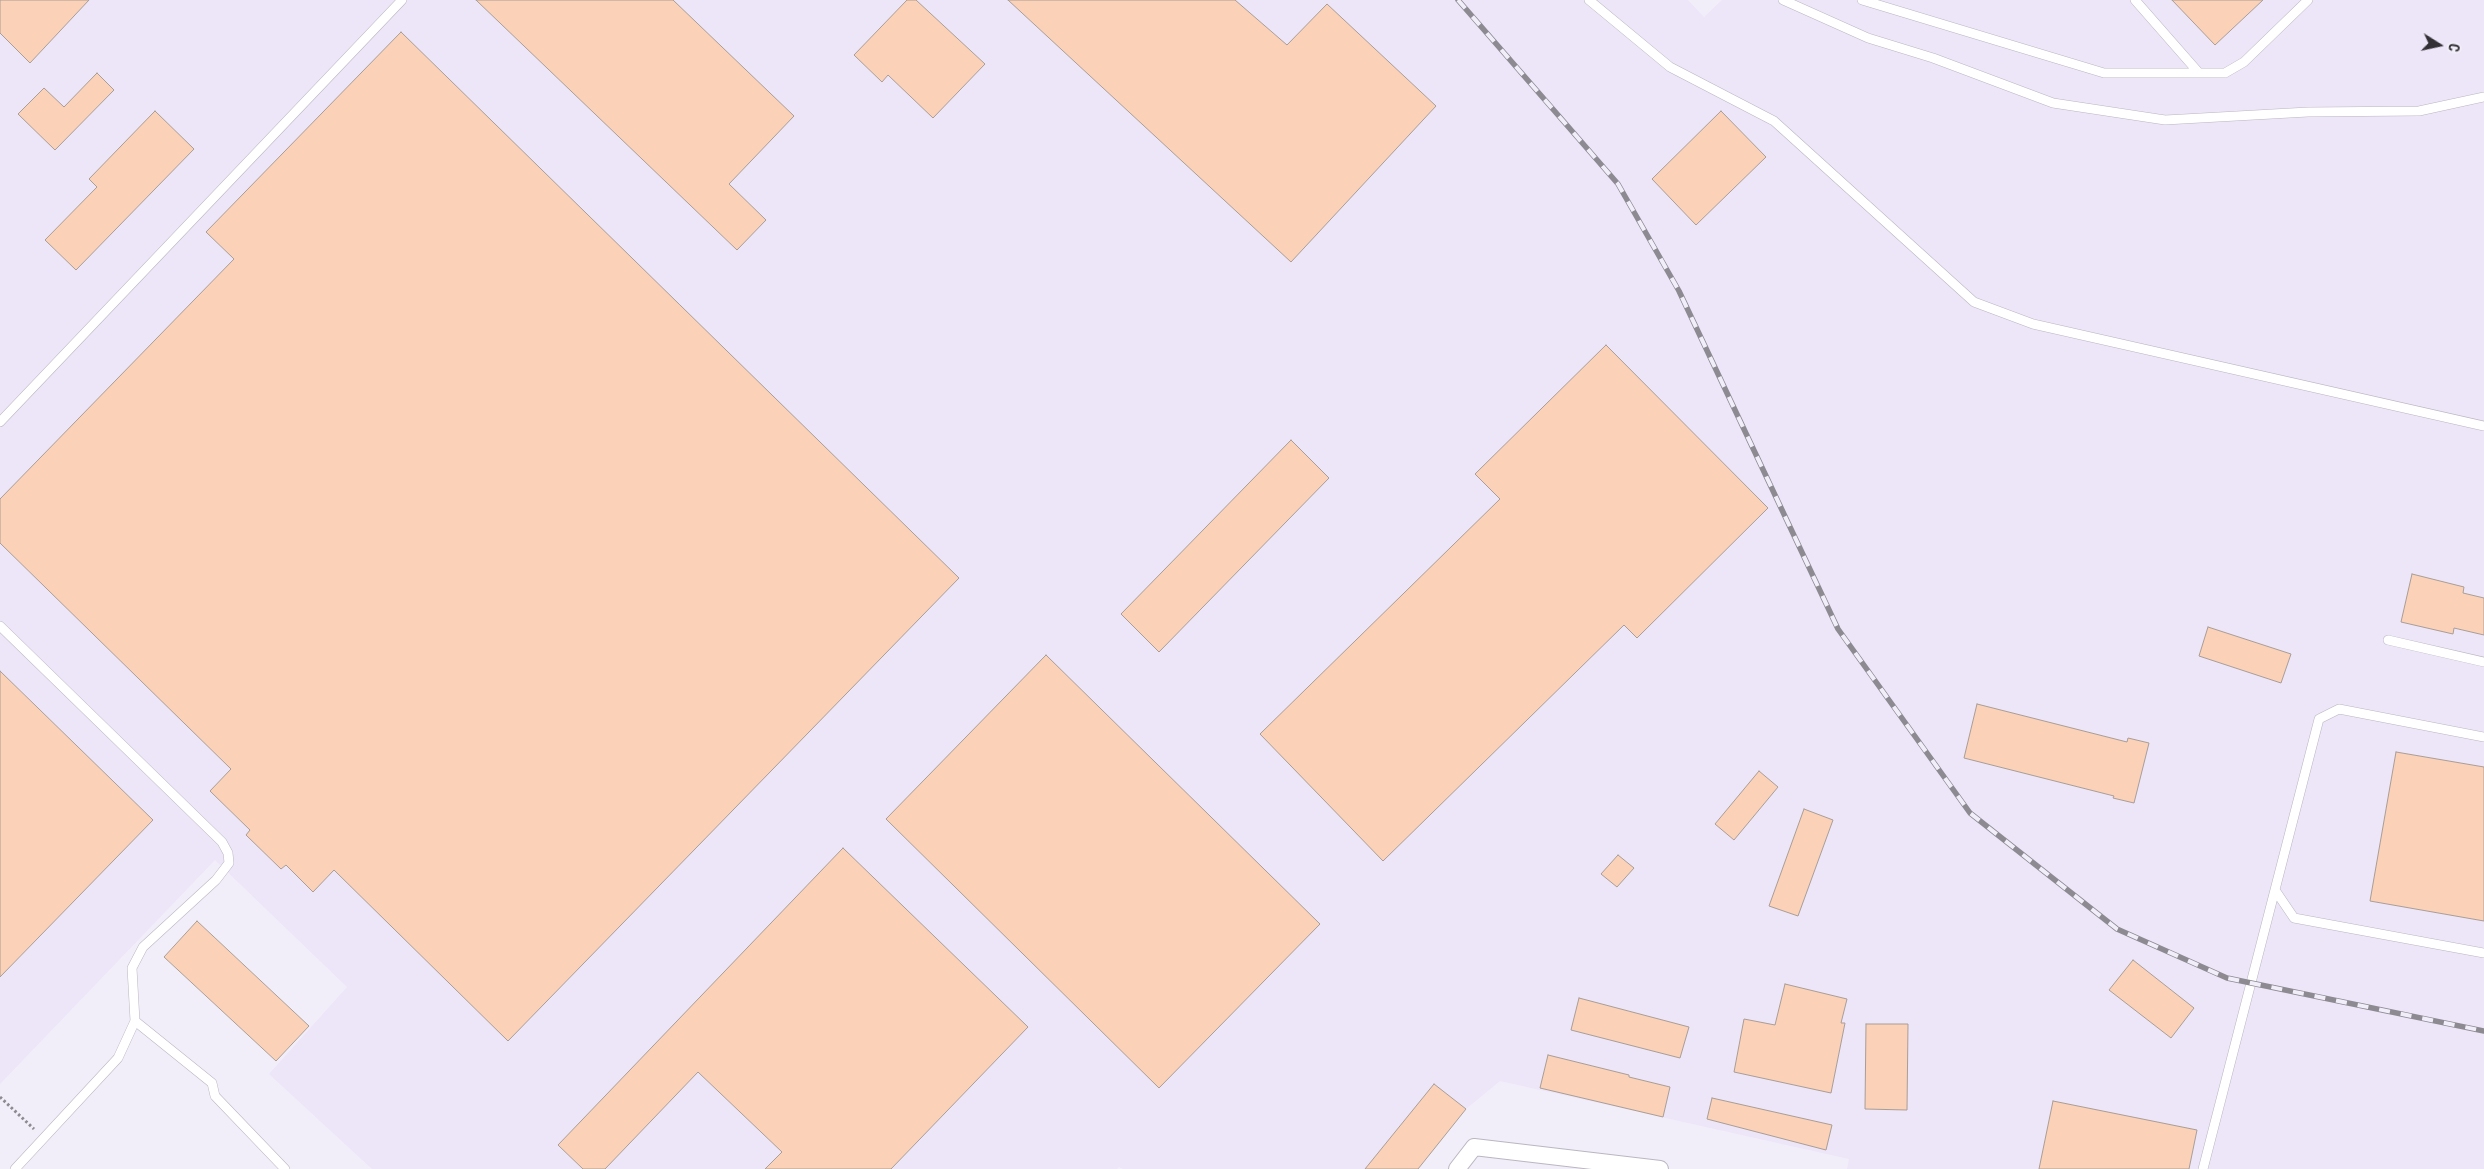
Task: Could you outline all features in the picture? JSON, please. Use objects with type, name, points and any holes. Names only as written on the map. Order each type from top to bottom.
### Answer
[{"type":"street","points":[[1457,1169],[1474,1146],[1660,1169]]},
{"type":"lane","points":[[0,422],[402,0]]},
{"type":"lane","points":[[1588,0],[1670,67],[1774,121],[1974,302],[2033,324],[2484,426]]},
{"type":"lane","points":[[1783,0],[1868,38],[1934,58],[2053,103],[2165,120],[2308,112],[2419,111],[2484,97]]},
{"type":"lane","points":[[1862,0],[2104,73],[2225,73],[2244,62],[2308,0]]},
{"type":"lane","points":[[2135,0],[2199,73]]},
{"type":"lane","points":[[0,626],[222,842],[228,853],[229,863],[216,880],[143,948],[132,968],[135,1021],[118,1058],[14,1169]]},
{"type":"lane","points":[[2388,640],[2484,662]]},
{"type":"lane","points":[[2203,1169],[2210,1134],[2319,719],[2339,709],[2484,737]]},
{"type":"lane","points":[[2275,890],[2294,918],[2484,952]]},
{"type":"lane","points":[[135,1021],[212,1082],[215,1096],[285,1169]]},
{"type":"path","points":[[0,1097],[44,1138]]},
{"type":"shaded area","points":[[0,0],[1688,0],[1704,17],[1722,0],[2484,0],[2484,1169],[1847,1169],[1849,1159],[1500,1081],[1466,1109],[1418,1169],[1123,1169],[1119,1167],[1117,1169],[372,1169],[269,1074],[347,987],[215,860],[0,1084]]},
{"type":"building","points":[[0,0],[89,0],[30,63],[0,33]]},
{"type":"building","points":[[476,0],[673,0],[794,116],[729,184],[766,220],[737,250]]},
{"type":"building","points":[[907,0],[916,0],[985,64],[933,118],[888,75],[882,82],[854,55]]},
{"type":"building","points":[[1008,0],[1235,0],[1287,45],[1327,4],[1436,106],[1291,262]]},
{"type":"building","points":[[2172,0],[2263,0],[2215,45]]},
{"type":"building","points":[[401,32],[959,578],[508,1041],[334,870],[313,892],[286,865],[281,869],[246,835],[250,830],[210,791],[231,769],[0,543],[0,499],[234,259],[206,232]]},
{"type":"building","points":[[97,73],[114,90],[55,150],[18,114],[44,88],[64,107]]},
{"type":"building","points":[[155,111],[194,149],[76,270],[45,240],[97,187],[89,179]]},
{"type":"building","points":[[1721,111],[1766,157],[1696,225],[1652,179]]},
{"type":"building","points":[[1606,345],[1768,508],[1637,638],[1624,625],[1383,861],[1260,734],[1500,499],[1475,474]]},
{"type":"building","points":[[1291,440],[1329,478],[1159,652],[1121,614]]},
{"type":"building","points":[[2412,574],[2464,587],[2463,593],[2484,598],[2484,635],[2454,628],[2453,634],[2401,622]]},
{"type":"building","points":[[2208,627],[2291,654],[2281,683],[2199,656]]},
{"type":"building","points":[[1046,655],[1320,924],[1159,1088],[886,819]]},
{"type":"building","points":[[0,671],[153,820],[0,977]]},
{"type":"building","points":[[1977,704],[2127,742],[2128,738],[2149,743],[2134,803],[2113,798],[2114,796],[1964,758]]},
{"type":"building","points":[[2396,752],[2484,767],[2484,921],[2370,901]]},
{"type":"building","points":[[1759,771],[1778,787],[1734,840],[1715,824]]},
{"type":"building","points":[[1804,809],[1833,820],[1798,916],[1769,906]]},
{"type":"building","points":[[843,848],[1028,1027],[891,1169],[765,1169],[782,1152],[698,1072],[605,1169],[583,1169],[558,1145]]},
{"type":"building","points":[[1618,855],[1634,868],[1617,887],[1601,874]]},
{"type":"building","points":[[197,921],[309,1026],[276,1061],[164,957]]},
{"type":"building","points":[[2133,960],[2194,1008],[2171,1038],[2109,990]]},
{"type":"building","points":[[1785,984],[1847,999],[1841,1023],[1845,1023],[1831,1093],[1734,1072],[1744,1019],[1775,1025]]},
{"type":"building","points":[[1579,998],[1689,1027],[1680,1058],[1571,1030]]},
{"type":"building","points":[[1866,1024],[1908,1024],[1907,1110],[1865,1109]]},
{"type":"building","points":[[1548,1055],[1670,1087],[1663,1117],[1540,1088]]},
{"type":"building","points":[[1434,1084],[1466,1109],[1418,1169],[1365,1169]]},
{"type":"building","points":[[1712,1098],[1832,1125],[1826,1150],[1707,1119]]},
{"type":"building","points":[[2053,1101],[2197,1130],[2189,1169],[2039,1169]]},
{"type":"railway","points":[[1458,0],[1618,184],[1679,291],[1838,629],[1970,813],[2117,929],[2227,978],[2484,1031]]}]
